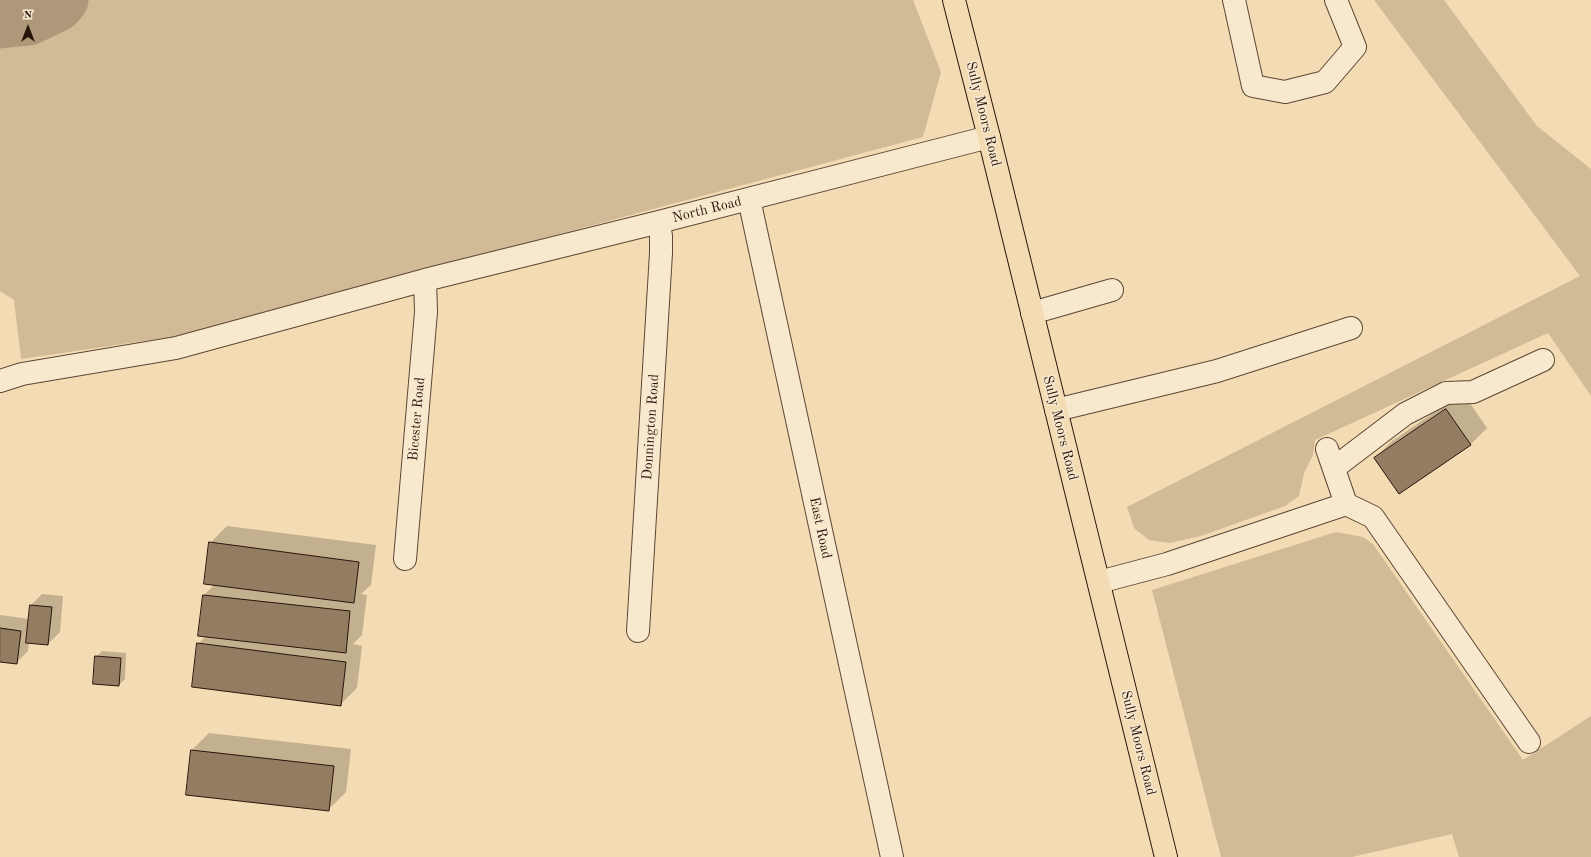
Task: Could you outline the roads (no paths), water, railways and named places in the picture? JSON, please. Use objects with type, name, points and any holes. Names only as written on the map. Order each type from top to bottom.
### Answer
[{"type":"main road","name":"Sully Moors Road","points":[[954,0],[1100,582],[1166,857]]},
{"type":"lane","points":[[1234,0],[1254,86],[1284,92],[1325,82],[1355,47],[1336,0]]},
{"type":"lane","name":"North Road","points":[[0,381],[22,374],[176,348],[425,280],[659,222],[989,137]]},
{"type":"lane","name":"East Road","points":[[748,199],[892,857]]},
{"type":"lane","name":"Donnington Road","points":[[638,631],[661,253],[659,222]]},
{"type":"lane","name":"Bicester Road","points":[[405,559],[426,312],[425,280]]},
{"type":"lane","points":[[1032,313],[1112,290]]},
{"type":"lane","points":[[1056,410],[1217,371],[1351,328]]},
{"type":"lane","points":[[1346,504],[1330,458],[1405,414],[1446,394],[1473,392],[1543,360]]},
{"type":"lane","points":[[1100,582],[1167,564],[1346,504],[1373,517],[1529,742]]},
{"type":"waterway","points":[[0,24],[29,21],[58,7],[64,0]]}]
